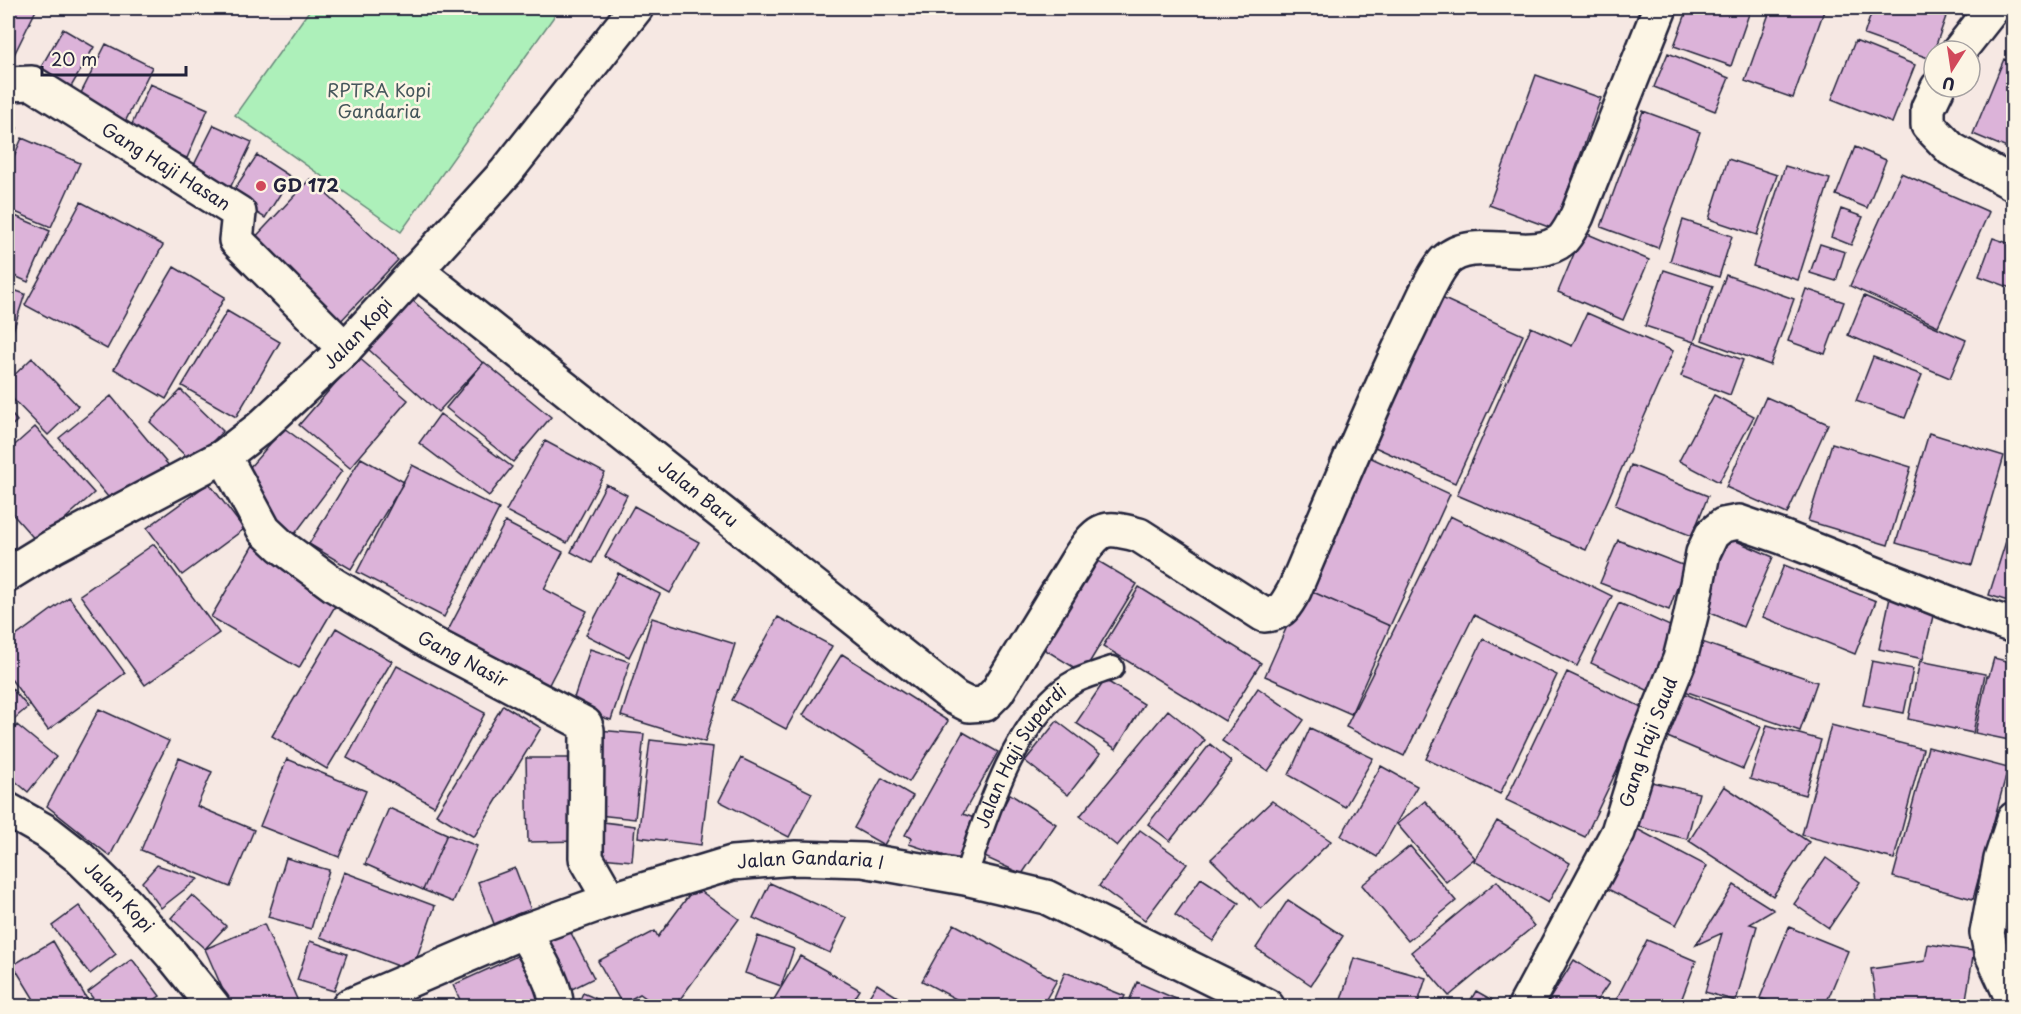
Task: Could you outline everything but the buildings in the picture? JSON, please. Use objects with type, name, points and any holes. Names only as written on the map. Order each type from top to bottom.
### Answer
[{"type":"street","name":"Jalan Kopi","points":[[8,574],[52,547],[224,456],[260,428],[345,349],[506,172],[636,8]]},
{"type":"street","name":"Jalan Baru","points":[[416,270],[955,698],[969,705],[985,704],[997,692],[1080,556],[1099,532],[1110,529],[1139,535],[1264,615],[1276,614],[1284,608],[1294,591],[1370,410],[1428,289],[1444,262],[1457,252],[1478,249],[1548,247],[1562,240],[1577,216],[1660,8]]},
{"type":"street","points":[[1968,39],[1993,8]]},
{"type":"street","name":"Gang Haji Hasan","points":[[8,84],[32,83],[239,213],[236,240],[345,349]]},
{"type":"street","points":[[1932,99],[1928,108],[1928,125],[1951,149],[2013,184]]},
{"type":"street","name":"Gang Nasir","points":[[224,456],[264,530],[290,553],[334,585],[431,643],[585,724],[587,730],[586,858],[610,900]]},
{"type":"street","name":"Gang Haji Saud","points":[[1525,1006],[1618,832],[1644,748],[1680,659],[1703,553],[1712,534],[1723,525],[1739,522],[2013,626]]},
{"type":"street","name":"Jalan Kopi","points":[[8,810],[47,832],[79,857],[172,955],[213,1006]]},
{"type":"street","points":[[2013,819],[2001,859],[1987,933],[1991,952],[2013,1002]]},
{"type":"street","name":"Jalan Gandaria I","points":[[349,1006],[524,931],[610,900],[732,863],[796,858],[863,860],[965,878],[1046,897],[1267,1006]]},
{"type":"street","points":[[524,931],[550,983],[556,1006]]},
{"type":"lane","name":"Jalan Haji Supardi","points":[[965,878],[984,820],[1002,779],[1020,741],[1042,709],[1069,684],[1112,668]]},
{"type":"green space","name":"RPTRA Kopi Gandaria","points":[[311,8],[560,8],[401,232],[235,115]]},
{"type":"place","name":"GD 172","points":[[261,186]]}]
